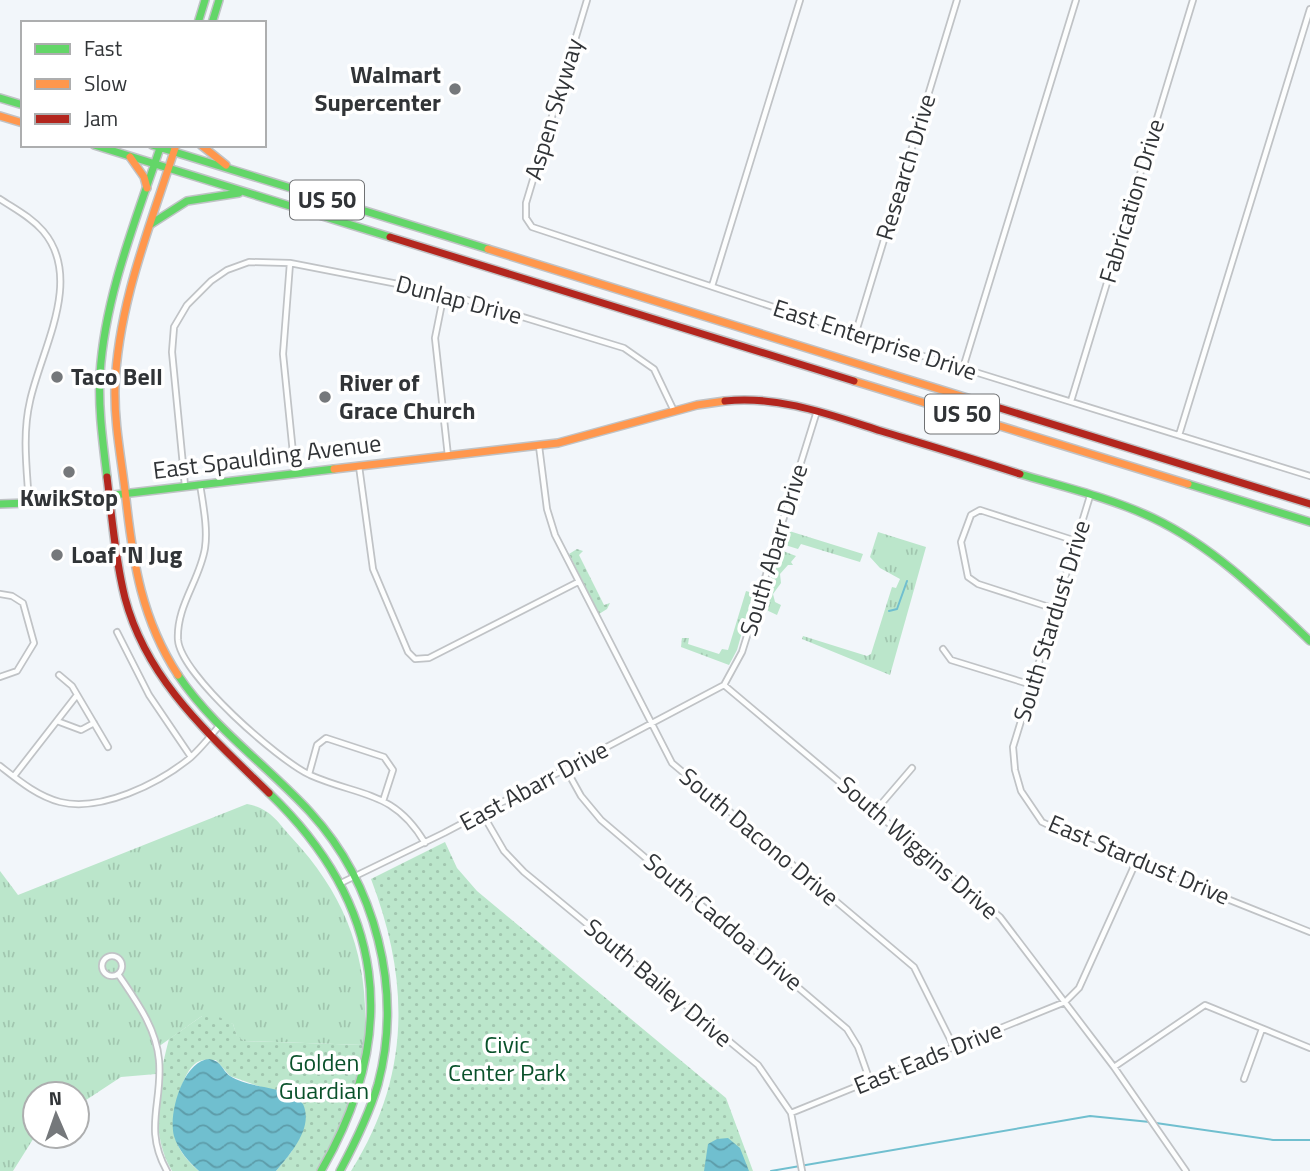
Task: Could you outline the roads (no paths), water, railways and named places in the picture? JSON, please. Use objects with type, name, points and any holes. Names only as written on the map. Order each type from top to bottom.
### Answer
[{"type":"main road","points":[[199,21],[205,0]]},
{"type":"main road","points":[[213,21],[219,0]]},
{"type":"main road","points":[[0,98],[21,104]]},
{"type":"main road","points":[[0,116],[21,122]]},
{"type":"main road","name":"US 50","points":[[100,147],[1310,522]]},
{"type":"main road","points":[[158,147],[103,346],[100,404],[120,578],[135,629],[161,679],[209,737],[301,825],[322,850],[357,919],[372,990],[372,1021],[365,1071],[355,1106],[341,1138],[321,1171]]},
{"type":"main road","points":[[203,147],[216,159],[240,172]]},
{"type":"main road","points":[[175,149],[127,308],[117,363],[116,415],[135,575],[150,624],[173,671],[219,726],[313,814],[335,842],[355,876],[372,914],[382,950],[388,1022],[383,1062],[370,1111],[340,1171]]},
{"type":"main road","name":"US 50","points":[[175,149],[240,172],[1310,504]]},
{"type":"main road","points":[[129,156],[144,177],[148,188]]},
{"type":"main road","points":[[151,224],[187,201],[244,192]]},
{"type":"main road","name":"East Spaulding Avenue","points":[[0,503],[29,504],[538,445],[587,437],[709,402],[747,399],[785,403],[1143,513],[1193,538],[1233,569],[1310,641]]},
{"type":"street","name":"Aspen Skyway","points":[[526,218],[528,194],[587,0]]},
{"type":"street","points":[[712,286],[800,0]]},
{"type":"street","name":"Research Drive","points":[[855,335],[957,0]]},
{"type":"street","points":[[963,368],[1076,0]]},
{"type":"street","name":"Fabrication Drive","points":[[1071,401],[1193,0]]},
{"type":"street","points":[[1179,435],[1310,9]]},
{"type":"street","points":[[0,199],[33,222],[54,249],[59,267],[59,296],[26,423],[29,504]]},
{"type":"street","name":"East Enterprise Drive","points":[[526,218],[539,230],[855,335],[1310,476]]},
{"type":"street","name":"Dunlap Drive","points":[[185,486],[172,338],[180,313],[212,281],[228,270],[249,262],[290,264],[444,293],[636,353],[654,369],[674,411]]},
{"type":"street","points":[[290,264],[283,354],[295,473]]},
{"type":"street","points":[[444,293],[436,342],[448,456]]},
{"type":"street","name":"South Abarr Drive","points":[[724,685],[742,652],[817,411]]},
{"type":"street","name":"South Dacono Drive","points":[[538,445],[550,520],[578,582],[672,763],[914,967],[955,1049]]},
{"type":"street","points":[[359,466],[374,575],[408,652],[419,661],[578,582]]},
{"type":"street","points":[[200,484],[205,548],[185,600],[178,642],[187,665],[237,719],[309,774],[383,801],[404,812],[425,843]]},
{"type":"street","name":"South Stardust Drive","points":[[1013,747],[1090,496]]},
{"type":"street","points":[[1055,609],[978,584],[968,577],[961,542],[971,515],[980,510],[1076,541]]},
{"type":"street","points":[[0,594],[12,596],[23,603],[34,643],[17,671],[0,677]]},
{"type":"street","points":[[117,632],[149,695],[191,757]]},
{"type":"street","points":[[943,649],[951,660],[1031,685]]},
{"type":"street","points":[[59,675],[72,685],[108,747]]},
{"type":"street","name":"East Abarr Drive","points":[[341,883],[425,843],[724,685]]},
{"type":"street","name":"South Wiggins Drive","points":[[724,685],[876,810],[1000,917],[1114,1067],[1186,1171]]},
{"type":"street","points":[[14,776],[77,695]]},
{"type":"street","points":[[57,721],[81,730],[94,723]]},
{"type":"street","points":[[0,766],[50,799],[90,804],[148,783],[191,757],[219,726]]},
{"type":"street","points":[[309,774],[317,745],[326,738],[384,757],[393,770],[383,801]]},
{"type":"street","name":"East Stardust Drive","points":[[1013,747],[1015,770],[1021,791],[1042,822],[1310,932]]},
{"type":"street","points":[[876,810],[912,768]]},
{"type":"street","name":"South Caddoa Drive","points":[[566,769],[581,796],[601,820],[847,1029],[858,1046],[870,1081]]},
{"type":"street","name":"South Bailey Drive","points":[[482,813],[513,861],[758,1065],[791,1113],[802,1171]]},
{"type":"street","points":[[1065,1002],[1084,979],[1136,862]]},
{"type":"street","points":[[114,956],[121,961],[122,967],[118,974],[104,972],[103,965],[107,958],[114,956]]},
{"type":"street","points":[[118,974],[149,1023],[158,1047],[160,1070],[154,1129],[157,1148],[167,1171]]},
{"type":"street","name":"East Eads Drive","points":[[791,1113],[955,1049],[1065,1002]]},
{"type":"street","points":[[1114,1067],[1205,1005],[1310,1048]]},
{"type":"street","points":[[1244,1079],[1262,1029]]},
{"type":"water","points":[[209,1059],[230,1076],[287,1093],[303,1104],[306,1113],[303,1131],[294,1149],[276,1171],[199,1171],[178,1146],[174,1136],[173,1115],[180,1090],[192,1069]]},
{"type":"water","points":[[728,1138],[740,1148],[749,1171],[704,1171],[708,1144],[717,1139]]},
{"type":"waterway","points":[[889,611],[897,609],[907,581]]},
{"type":"waterway","points":[[771,1171],[1090,1116],[1150,1122]]},
{"type":"waterway","points":[[1156,1123],[1273,1140],[1310,1140]]},
{"type":"place","name":"Walmart Supercenter","points":[[455,89]]},
{"type":"place","name":"Taco Bell","points":[[57,377]]},
{"type":"place","name":"River of Grace Church","points":[[325,397]]},
{"type":"place","name":"KwikStop","points":[[69,472]]},
{"type":"place","name":"Loaf 'N Jug","points":[[57,555]]},
{"type":"park label","name":"Civic Center Park","points":[[507,1059]]},
{"type":"park label","name":"Golden Guardian","points":[[324,1077]]}]
